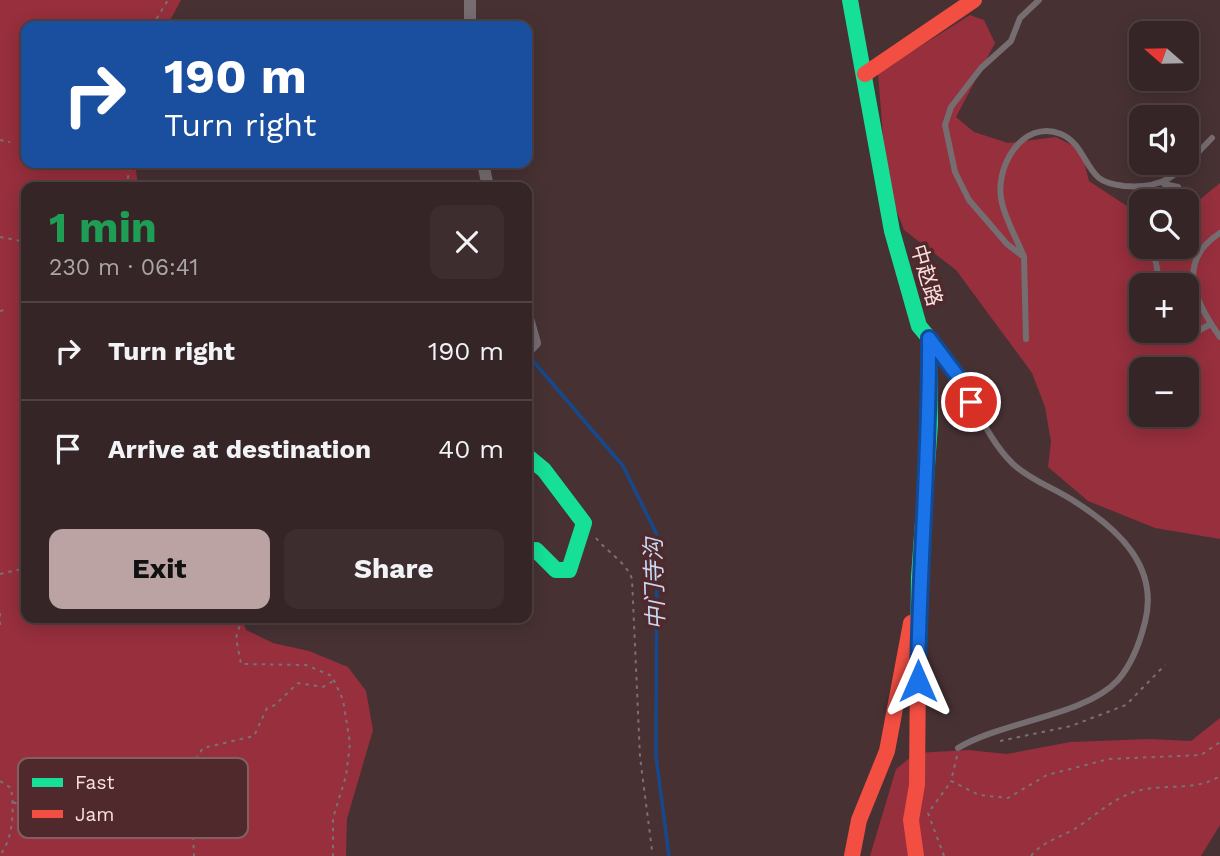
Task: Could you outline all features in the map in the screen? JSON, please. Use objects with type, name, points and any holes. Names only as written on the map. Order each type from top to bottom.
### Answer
[{"type":"street","points":[[470,0],[470,21]]},
{"type":"street","name":"中赵路","points":[[850,0],[892,231],[919,326],[929,338],[930,424],[919,577],[917,785],[911,820],[916,856]]},
{"type":"street","points":[[865,74],[974,0]]},
{"type":"street","points":[[532,331],[536,343],[532,346]]},
{"type":"street","points":[[532,460],[544,470],[584,523],[569,570],[556,570],[536,551]]},
{"type":"street","points":[[852,856],[859,820],[887,751],[919,577]]},
{"type":"lane","points":[[1024,257],[1007,244],[969,201],[955,172],[945,125],[951,107],[981,68],[1011,41],[1020,18],[1039,0]]},
{"type":"lane","points":[[1026,339],[1024,257],[1001,202],[1000,173],[1022,139],[1042,130],[1063,135],[1079,148],[1098,178],[1115,185],[1140,187],[1164,184],[1178,187],[1177,189]]},
{"type":"lane","points":[[1164,184],[1212,138]]},
{"type":"lane","points":[[1220,233],[1202,248],[1193,268],[1194,293],[1220,337]]},
{"type":"lane","points":[[1199,330],[1211,324]]},
{"type":"lane","points":[[929,338],[959,378],[984,426],[1011,463],[1033,481],[1076,502],[1116,534],[1138,556],[1147,585],[1147,613],[1139,646],[1118,681],[1076,706],[976,737],[958,748]]},
{"type":"path","points":[[155,21],[168,0]]},
{"type":"path","points":[[0,140],[10,142]]},
{"type":"path","points":[[0,237],[21,241]]},
{"type":"path","points":[[0,311],[8,309]]},
{"type":"path","points":[[584,523],[632,579],[640,757],[652,850]]},
{"type":"path","points":[[0,574],[21,569]]},
{"type":"path","points":[[0,613],[0,628]]},
{"type":"path","points":[[240,623],[236,638],[241,664],[306,665],[332,676],[343,701],[350,743],[346,776],[333,818],[333,856]]},
{"type":"path","points":[[976,737],[1008,742],[1071,726],[1126,705],[1165,665]]},
{"type":"path","points":[[196,758],[203,748],[254,736],[267,708],[275,705],[298,683],[323,687],[333,680]]},
{"type":"path","points":[[951,781],[979,795],[1008,798],[1047,775],[1109,759],[1201,755],[1220,742]]},
{"type":"path","points":[[944,856],[928,813],[951,781],[958,748]]},
{"type":"path","points":[[1031,856],[1039,846],[1074,829],[1119,797],[1163,787],[1191,786],[1220,776]]},
{"type":"path","points":[[0,781],[12,788],[13,802],[5,849],[0,855]]},
{"type":"path","points":[[13,802],[18,804]]},
{"type":"path","points":[[193,838],[194,856]]},
{"type":"shaded area","points":[[0,0],[181,0],[170,21],[21,21],[21,168],[137,168],[137,182],[21,182],[21,623],[244,623],[246,630],[273,643],[309,651],[348,667],[366,691],[373,730],[347,819],[346,856],[0,856]]},
{"type":"shaded area","points":[[970,15],[984,20],[995,43],[956,117],[974,132],[1008,143],[1056,137],[1081,150],[1089,181],[1129,207],[1129,259],[1199,259],[1199,200],[1220,183],[1220,539],[1155,528],[1088,501],[1048,467],[1051,442],[1045,407],[1032,373],[956,270],[904,230],[887,186],[878,73]]},
{"type":"shaded area","points":[[1220,718],[1220,825],[1201,856],[870,856],[896,769],[916,753],[968,750],[1007,754],[1070,742],[1149,739],[1191,741]]},
{"type":"waterway","name":"中门寺沟","points":[[532,360],[623,466],[657,535],[656,756],[669,856]]},
{"type":"traffic: fast","points":[[850,0],[892,231],[919,326],[929,338],[930,424],[919,577],[918,662]]},
{"type":"traffic: fast","points":[[532,460],[544,470],[584,523],[569,570],[556,570],[536,550]]},
{"type":"traffic: jam","points":[[865,74],[974,0]]},
{"type":"traffic: jam","points":[[852,856],[859,820],[887,751],[911,623]]},
{"type":"traffic: jam","points":[[916,856],[911,820],[917,785],[918,662]]},
{"type":"route","points":[[918,681],[919,577],[930,424],[929,338],[959,378],[971,402]]}]
